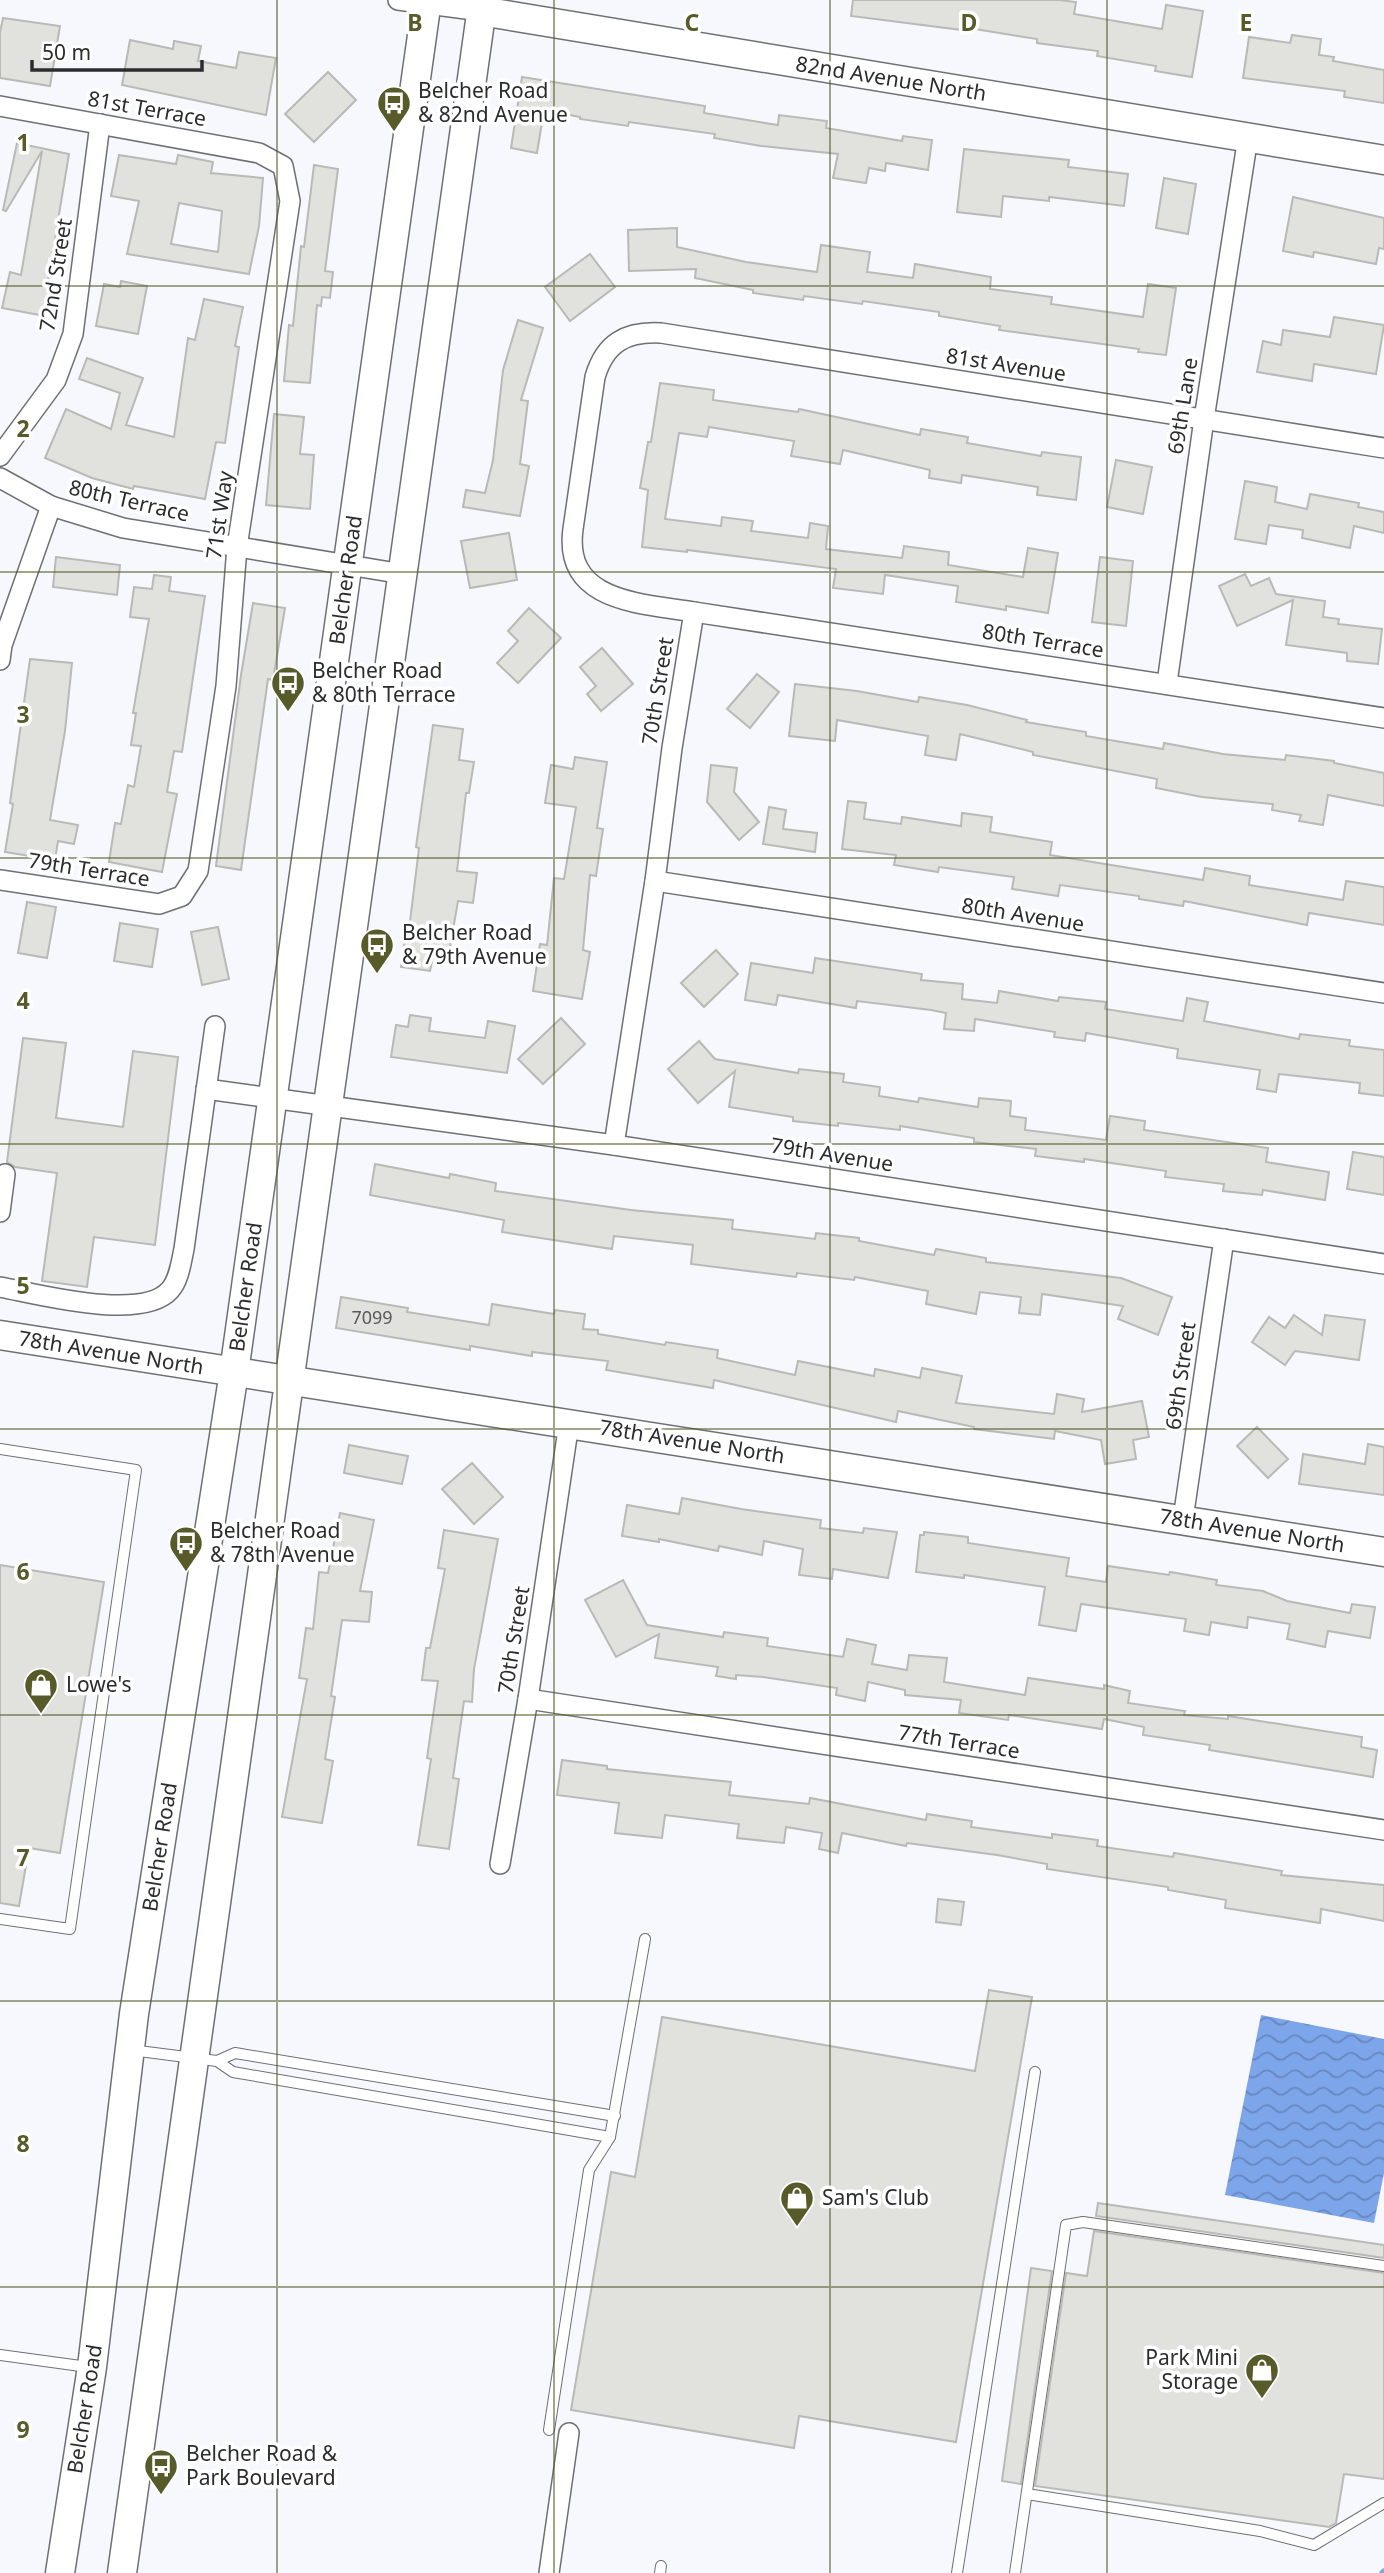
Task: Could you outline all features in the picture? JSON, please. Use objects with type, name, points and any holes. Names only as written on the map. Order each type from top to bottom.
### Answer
[{"type":"main road","name":"Belcher Road","points":[[60,2573],[92,2367],[130,2050],[234,1372],[427,2]]},
{"type":"main road","name":"82nd Avenue North","points":[[482,6],[1384,160]]},
{"type":"main road","points":[[122,2573],[206,2060],[288,1381],[482,6]]},
{"type":"main road","name":"78th Avenue North","points":[[0,1335],[1384,1552]]},
{"type":"street","name":"82nd Avenue North","points":[[398,0],[482,6]]},
{"type":"street","name":"81st Terrace","points":[[0,106],[258,152],[283,166]]},
{"type":"street","name":"72nd Street","points":[[0,456],[56,380],[73,334],[100,124]]},
{"type":"street","name":"69th Lane","points":[[1167,683],[1204,419],[1248,137]]},
{"type":"street","name":"71st Way","points":[[198,871],[226,687],[237,547],[290,201],[283,166]]},
{"type":"street","name":"81st Avenue","points":[[622,339],[633,335],[661,333],[1384,448]]},
{"type":"street","name":"70th Street","points":[[614,1144],[694,612],[601,593],[583,575],[572,551],[595,377],[604,355],[622,339]]},
{"type":"street","points":[[0,478],[51,506],[1,650]]},
{"type":"street","name":"80th Terrace","points":[[51,506],[123,528],[403,574]]},
{"type":"street","name":"80th Terrace","points":[[694,612],[1384,718]]},
{"type":"street","name":"79th Terrace","points":[[0,880],[159,904],[182,896],[198,871]]},
{"type":"street","name":"80th Avenue","points":[[655,881],[1384,993]]},
{"type":"street","points":[[0,1287],[122,1307],[153,1300],[167,1293],[176,1283],[184,1249],[215,1026]]},
{"type":"street","name":"79th Avenue","points":[[206,1089],[614,1144],[1384,1264]]},
{"type":"street","points":[[0,1212],[5,1174]]},
{"type":"street","name":"69th Street","points":[[1182,1519],[1224,1239]]},
{"type":"street","name":"70th Street","points":[[500,1864],[528,1699],[569,1423]]},
{"type":"street","name":"77th Terrace","points":[[528,1699],[1384,1830]]},
{"type":"street","points":[[549,2573],[559,2431]]},
{"type":"lane","points":[[0,1449],[135,1469],[70,1929],[0,1919]]},
{"type":"lane","points":[[559,2431],[589,2170],[610,2137],[645,1939]]},
{"type":"lane","points":[[130,2050],[206,2060],[233,2072],[610,2137]]},
{"type":"lane","points":[[206,2060],[235,2053],[615,2116]]},
{"type":"lane","points":[[957,2573],[1035,2071]]},
{"type":"lane","points":[[1015,2573],[1066,2225],[1083,2222],[1384,2266]]},
{"type":"lane","points":[[0,2355],[92,2367]]},
{"type":"lane","points":[[1027,2494],[1260,2531],[1314,2545],[1384,2503]]},
{"type":"water","points":[[1261,2015],[1384,2039],[1384,2173],[1374,2223],[1225,2195]]},
{"type":"building","points":[[853,0],[1059,0],[1076,2],[1074,14],[1162,29],[1166,5],[1203,11],[1192,77],[1155,71],[1156,66],[1097,56],[1098,51],[1037,43],[1037,39],[962,27],[962,30],[851,16]]},
{"type":"building","points":[[3,18],[60,26],[50,86],[0,78],[0,32]]},
{"type":"building","points":[[1292,35],[1321,39],[1319,55],[1334,57],[1333,61],[1384,70],[1384,103],[1344,97],[1345,91],[1243,78],[1249,37],[1290,43]]},
{"type":"building","points":[[130,40],[173,49],[174,41],[201,46],[198,61],[236,68],[239,52],[276,58],[266,115],[122,85]]},
{"type":"building","points":[[328,72],[356,100],[314,142],[285,114]]},
{"type":"building","points":[[522,77],[705,106],[704,113],[778,125],[779,115],[827,121],[826,128],[902,141],[903,136],[932,140],[928,170],[886,163],[885,171],[869,168],[866,183],[833,178],[838,154],[761,146],[714,138],[715,134],[629,122],[628,126],[580,119],[544,110],[537,153],[511,148]]},
{"type":"building","points":[[17,143],[69,154],[48,281],[53,282],[45,316],[2,308],[10,272],[21,275],[42,151],[6,211],[3,210]]},
{"type":"building","points":[[964,149],[1069,160],[1068,167],[1128,174],[1124,206],[1049,197],[1049,201],[1003,196],[1001,217],[957,212]]},
{"type":"building","points":[[119,155],[176,164],[178,155],[213,162],[211,173],[263,178],[259,226],[249,274],[127,254],[139,201],[111,196]],"holes":[[[179,203],[222,211],[218,252],[171,244]]]},
{"type":"building","points":[[314,165],[338,169],[325,271],[333,272],[330,298],[322,297],[321,306],[317,305],[310,383],[284,381],[289,325],[293,326],[301,246],[304,247]]},
{"type":"building","points":[[1164,178],[1196,184],[1188,234],[1156,228]]},
{"type":"building","points":[[1293,197],[1384,218],[1384,249],[1379,248],[1376,264],[1314,252],[1313,257],[1283,251]]},
{"type":"building","points":[[677,228],[677,247],[746,262],[817,272],[821,245],[870,252],[867,272],[913,278],[915,264],[991,277],[990,289],[1052,297],[1051,304],[1143,317],[1148,284],[1176,288],[1166,355],[999,330],[1000,326],[939,316],[939,312],[863,301],[862,304],[804,296],[803,300],[753,293],[753,290],[695,278],[696,269],[629,271],[628,230]]},
{"type":"building","points":[[590,254],[615,287],[570,321],[545,287]]},
{"type":"building","points":[[121,281],[147,286],[138,334],[96,326],[104,284],[120,287]]},
{"type":"building","points":[[204,299],[243,307],[235,346],[239,347],[225,443],[216,442],[205,499],[134,486],[133,489],[92,478],[45,458],[66,409],[111,429],[120,393],[79,379],[87,358],[143,378],[126,425],[174,437],[188,338],[195,340]]},
{"type":"building","points":[[1334,317],[1384,325],[1376,374],[1314,364],[1312,381],[1257,372],[1263,341],[1281,345],[1283,330],[1330,337]]},
{"type":"building","points":[[518,320],[543,328],[521,400],[528,401],[520,464],[529,466],[520,516],[463,507],[466,490],[485,493],[493,460],[503,370]]},
{"type":"building","points":[[660,383],[714,390],[713,400],[798,412],[799,409],[920,435],[921,429],[968,437],[967,443],[1041,456],[1042,452],[1081,457],[1076,500],[1037,495],[1038,487],[962,475],[961,483],[929,478],[930,470],[843,450],[840,464],[791,456],[794,441],[709,427],[707,437],[679,433],[665,519],[721,526],[722,517],[753,521],[751,531],[808,538],[810,523],[828,526],[826,549],[902,558],[904,546],[949,552],[948,565],[1023,577],[1028,548],[1058,553],[1048,613],[956,602],[958,586],[885,575],[883,594],[833,588],[836,569],[642,547],[648,490],[640,488],[648,442],[651,442]]},
{"type":"building","points":[[274,414],[304,417],[300,454],[314,455],[310,509],[266,505]]},
{"type":"building","points":[[1116,460],[1152,467],[1143,514],[1107,507]]},
{"type":"building","points":[[1245,481],[1277,487],[1275,502],[1307,509],[1310,494],[1359,503],[1358,507],[1384,512],[1384,533],[1354,526],[1350,548],[1302,538],[1303,530],[1269,525],[1266,544],[1235,539]]},
{"type":"building","points":[[509,533],[517,580],[470,588],[461,541]]},
{"type":"building","points":[[56,557],[120,565],[117,595],[53,587]]},
{"type":"building","points":[[1100,557],[1133,561],[1126,626],[1092,622]]},
{"type":"building","points":[[1245,574],[1251,586],[1269,578],[1276,594],[1325,601],[1323,617],[1339,619],[1338,624],[1382,629],[1378,664],[1347,661],[1347,653],[1286,645],[1293,600],[1237,626],[1219,586]]},
{"type":"building","points":[[154,575],[171,577],[169,591],[205,596],[182,752],[174,751],[167,792],[177,794],[162,872],[109,862],[115,823],[121,824],[128,785],[134,787],[141,746],[131,745],[136,713],[133,713],[149,619],[130,617],[134,587],[152,589]]},
{"type":"building","points":[[253,603],[285,608],[273,680],[268,679],[241,870],[216,866]]},
{"type":"building","points":[[529,608],[561,638],[518,683],[497,663],[518,641],[508,631]]},
{"type":"building","points":[[602,648],[633,684],[601,711],[587,694],[596,686],[580,667]]},
{"type":"building","points":[[30,659],[72,663],[65,731],[50,820],[78,825],[74,844],[58,841],[55,860],[5,852]]},
{"type":"building","points":[[757,674],[779,692],[750,728],[727,709]]},
{"type":"building","points":[[795,684],[918,702],[919,697],[967,705],[1027,720],[1026,722],[1086,732],[1086,736],[1163,749],[1164,743],[1223,754],[1285,760],[1286,755],[1334,761],[1384,773],[1384,806],[1328,795],[1323,825],[1299,821],[1301,815],[1272,810],[1273,804],[1202,797],[1156,788],[1157,779],[1033,755],[1033,752],[960,734],[956,760],[925,755],[928,736],[837,720],[835,741],[789,736]]},
{"type":"building","points":[[433,725],[463,729],[459,760],[474,762],[469,793],[466,793],[457,871],[477,873],[473,903],[458,901],[448,959],[433,957],[430,971],[401,967],[405,938],[408,938],[419,848],[416,847]]},
{"type":"building","points":[[575,757],[607,762],[597,828],[603,829],[596,876],[590,875],[583,950],[590,952],[582,999],[533,991],[540,944],[547,945],[554,878],[564,879],[576,807],[545,803],[551,765],[573,769]]},
{"type":"building","points":[[711,765],[737,768],[734,792],[759,822],[739,840],[707,802]]},
{"type":"building","points":[[848,801],[866,803],[864,819],[901,824],[902,817],[961,826],[962,813],[992,817],[990,832],[1052,842],[1050,855],[1203,880],[1205,868],[1250,876],[1249,885],[1343,900],[1346,881],[1384,887],[1384,925],[1309,913],[1307,925],[1184,901],[1183,906],[1139,899],[1139,896],[1060,885],[1058,896],[1012,889],[1014,877],[939,867],[938,872],[894,865],[896,855],[842,849]]},
{"type":"building","points":[[769,807],[786,810],[783,829],[817,833],[815,852],[763,844]]},
{"type":"building","points":[[27,902],[56,907],[47,958],[18,953]]},
{"type":"building","points":[[120,923],[158,929],[152,967],[114,961]]},
{"type":"building","points":[[218,927],[229,979],[202,985],[191,932]]},
{"type":"building","points":[[716,950],[738,974],[704,1007],[681,983]]},
{"type":"building","points":[[815,958],[922,974],[921,980],[963,984],[962,999],[997,1003],[999,991],[1058,1001],[1059,997],[1106,1002],[1105,1009],[1183,1021],[1187,998],[1208,1002],[1204,1021],[1299,1039],[1300,1034],[1350,1040],[1349,1046],[1384,1050],[1384,1096],[1359,1093],[1360,1083],[1279,1074],[1276,1092],[1257,1089],[1260,1070],[1177,1058],[1178,1049],[1086,1033],[1085,1041],[1054,1037],[1055,1032],[975,1019],[974,1031],[944,1029],[946,1013],[857,1001],[856,1008],[778,995],[776,1005],[745,1000],[751,963],[813,973]]},
{"type":"building","points":[[410,1015],[431,1018],[429,1031],[485,1038],[488,1021],[515,1026],[507,1073],[391,1057],[396,1025],[408,1027]]},
{"type":"building","points":[[561,1018],[585,1044],[543,1084],[518,1059]]},
{"type":"building","points":[[23,1038],[66,1043],[56,1118],[123,1127],[133,1051],[178,1057],[155,1245],[94,1237],[87,1287],[42,1281],[57,1173],[15,1167],[7,1162]]},
{"type":"building","points":[[699,1041],[715,1059],[798,1073],[799,1069],[844,1074],[843,1082],[880,1087],[879,1096],[918,1102],[919,1098],[978,1107],[979,1098],[1011,1101],[1010,1116],[1026,1118],[1025,1130],[1106,1140],[1110,1116],[1145,1121],[1144,1130],[1268,1148],[1266,1162],[1329,1172],[1325,1200],[1263,1190],[1262,1195],[1223,1191],[1224,1184],[1165,1177],[1166,1171],[1084,1159],[1084,1162],[1035,1156],[1036,1149],[974,1142],[974,1138],[900,1126],[900,1130],[793,1121],[793,1117],[729,1107],[735,1071],[698,1103],[668,1069]]},
{"type":"building","points":[[1353,1152],[1384,1157],[1384,1195],[1347,1189]]},
{"type":"building","points":[[375,1164],[449,1178],[450,1174],[496,1183],[495,1191],[631,1210],[733,1220],[732,1229],[815,1239],[816,1233],[859,1238],[859,1241],[934,1255],[936,1249],[986,1258],[986,1262],[1121,1278],[1172,1297],[1158,1335],[1118,1319],[1123,1306],[1042,1294],[1040,1315],[1019,1313],[1021,1297],[980,1292],[976,1314],[926,1304],[928,1291],[855,1277],[854,1280],[797,1273],[796,1277],[691,1264],[693,1245],[614,1236],[612,1249],[502,1232],[504,1220],[370,1195]]},
{"type":"building","points":[[341,1297],[408,1308],[407,1312],[489,1325],[492,1304],[554,1314],[555,1310],[585,1314],[583,1329],[598,1330],[598,1334],[718,1350],[717,1358],[795,1375],[798,1361],[874,1376],[875,1369],[920,1378],[922,1368],[962,1376],[956,1403],[1054,1414],[1057,1394],[1084,1399],[1082,1412],[1142,1401],[1149,1437],[1133,1440],[1136,1459],[1105,1464],[1101,1440],[1055,1431],[1054,1439],[974,1429],[898,1411],[896,1422],[714,1380],[713,1388],[606,1370],[608,1361],[532,1352],[532,1356],[470,1346],[470,1350],[336,1328]]},
{"type":"building","points":[[1294,1315],[1322,1335],[1325,1315],[1365,1320],[1359,1360],[1295,1351],[1285,1365],[1252,1342],[1269,1317],[1285,1328]]},
{"type":"building","points":[[1257,1427],[1288,1459],[1268,1478],[1237,1446]]},
{"type":"building","points":[[1368,1444],[1384,1447],[1384,1495],[1299,1484],[1303,1454],[1365,1464]]},
{"type":"building","points":[[349,1445],[408,1456],[402,1484],[344,1473]]},
{"type":"building","points":[[472,1463],[503,1497],[474,1524],[442,1489]]},
{"type":"building","points":[[682,1498],[821,1520],[820,1528],[863,1533],[864,1528],[897,1532],[888,1578],[833,1569],[832,1579],[799,1575],[803,1549],[764,1541],[762,1555],[719,1546],[718,1551],[659,1539],[659,1542],[622,1536],[627,1505],[679,1514]]},
{"type":"building","points":[[340,1513],[374,1520],[360,1591],[372,1592],[369,1622],[342,1620],[331,1696],[335,1697],[325,1759],[333,1761],[322,1823],[282,1817],[307,1679],[299,1678],[306,1628],[313,1629],[319,1572],[328,1573]]},
{"type":"building","points":[[444,1530],[498,1539],[474,1669],[472,1702],[464,1701],[453,1778],[459,1779],[449,1849],[418,1845],[431,1759],[427,1758],[438,1681],[422,1680],[426,1648],[430,1648],[445,1569],[438,1568]]},
{"type":"building","points":[[924,1532],[968,1537],[968,1543],[1069,1558],[1066,1576],[1106,1582],[1108,1566],[1169,1575],[1170,1572],[1217,1580],[1216,1585],[1263,1591],[1287,1601],[1350,1613],[1352,1604],[1375,1607],[1370,1638],[1328,1631],[1325,1647],[1287,1639],[1290,1624],[1248,1617],[1247,1628],[1211,1622],[1209,1635],[1184,1631],[1186,1619],[1081,1604],[1076,1631],[1039,1625],[1045,1587],[964,1575],[964,1578],[916,1572],[920,1535],[924,1535]]},
{"type":"building","name":"Lowe's","points":[[0,1565],[104,1582],[60,1853],[29,1848],[19,1906],[0,1903]]},
{"type":"building","points":[[623,1580],[647,1625],[723,1637],[724,1632],[768,1638],[767,1646],[843,1657],[847,1639],[876,1645],[872,1664],[907,1670],[909,1655],[947,1658],[944,1682],[1025,1695],[1028,1678],[1104,1689],[1104,1685],[1130,1691],[1128,1703],[1185,1711],[1184,1715],[1228,1719],[1228,1716],[1362,1737],[1361,1747],[1377,1750],[1373,1777],[1209,1750],[1210,1745],[1143,1735],[1144,1727],[1104,1719],[1102,1729],[1009,1715],[1008,1720],[959,1713],[961,1700],[905,1695],[905,1690],[868,1682],[865,1701],[836,1695],[837,1688],[763,1677],[736,1675],[736,1679],[716,1676],[718,1667],[655,1658],[659,1634],[616,1657],[585,1600]]},
{"type":"building","points":[[562,1760],[607,1766],[607,1769],[731,1782],[729,1795],[809,1804],[810,1798],[926,1820],[927,1814],[972,1821],[971,1827],[1052,1838],[1052,1834],[1098,1840],[1097,1846],[1173,1857],[1174,1853],[1282,1871],[1281,1875],[1384,1885],[1384,1921],[1321,1909],[1320,1923],[1225,1908],[1226,1900],[1168,1890],[1168,1887],[1047,1869],[1047,1864],[997,1855],[907,1843],[906,1846],[842,1833],[838,1853],[819,1849],[822,1833],[786,1827],[784,1843],[737,1838],[739,1824],[665,1815],[662,1838],[615,1833],[619,1803],[557,1795]]},
{"type":"building","points":[[938,1899],[964,1902],[961,1925],[936,1922]]},
{"type":"building","name":"Sam's Club","points":[[989,1990],[1032,1997],[956,2442],[799,2416],[794,2448],[571,2410],[611,2172],[635,2177],[662,2017],[975,2071]]},
{"type":"building","points":[[1098,2203],[1384,2245],[1384,2258],[1096,2216]]},
{"type":"building","points":[[1094,2231],[1384,2273],[1384,2479],[1344,2474],[1336,2523],[1329,2527],[1035,2486],[1066,2273],[1087,2276]]},
{"type":"building","points":[[1031,2268],[1052,2271],[1021,2484],[1002,2481]]},
{"type":"place","name":"Belcher Road & 82nd Avenue","points":[[394,133]]},
{"type":"place","name":"Belcher Road & 80th Terrace","points":[[288,713]]},
{"type":"place","name":"Belcher Road & 79th Avenue","points":[[377,975]]},
{"type":"place","name":"Belcher Road & 78th Avenue","points":[[186,1573]]},
{"type":"place","name":"Lowe's","points":[[41,1715]]},
{"type":"place","name":"Sam's Club","points":[[797,2228]]},
{"type":"place","name":"Park Mini Storage","points":[[1262,2400]]},
{"type":"place","name":"Belcher Road & Park Boulevard","points":[[161,2496]]}]
